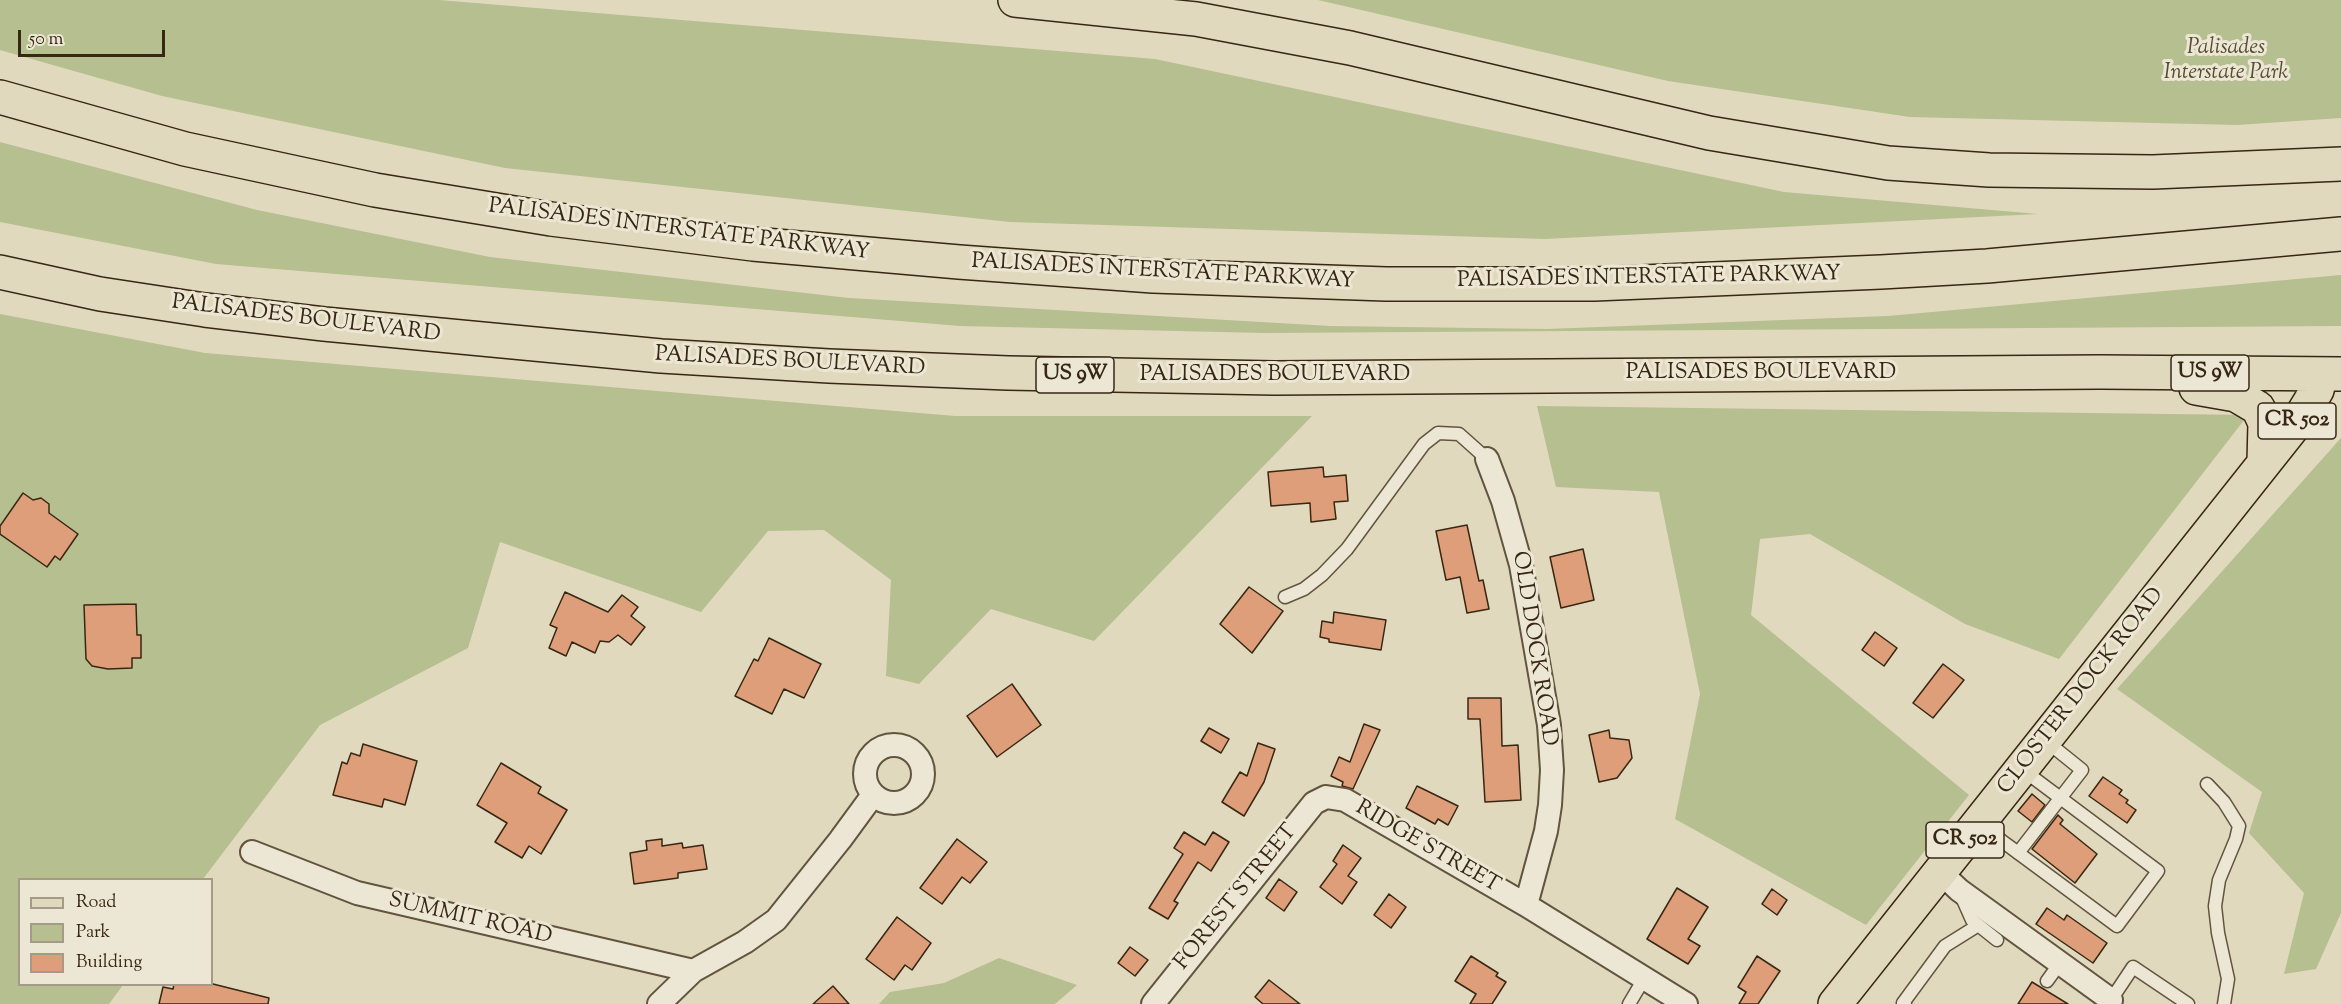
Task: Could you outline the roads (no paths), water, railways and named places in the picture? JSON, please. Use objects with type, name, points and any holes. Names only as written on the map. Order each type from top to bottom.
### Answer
[{"type":"main road","points":[[1015,0],[1196,19],[1350,48],[1709,133],[1888,163],[1989,170],[2153,172],[2341,164]]},
{"type":"main road","name":"PALISADES INTERSTATE PARKWAY","points":[[0,97],[185,149],[375,190],[550,219],[753,244],[1153,276],[1386,284],[1594,284],[1881,273],[1987,266],[2341,234]]},
{"type":"main road","name":"PALISADES BOULEVARD","points":[[0,272],[110,296],[324,324],[661,356],[829,366],[1020,374],[1274,378],[2100,372],[2331,374]]},
{"type":"main road","points":[[2100,372],[2236,395],[2245,399],[2258,408],[2265,423],[2264,462]]},
{"type":"main road","name":"CLOSTER DOCK ROAD","points":[[1835,1004],[1949,881],[1978,824],[2331,374]]},
{"type":"street","name":"OLD DOCK ROAD","points":[[1486,459],[1503,501],[1521,565],[1549,725],[1552,770],[1550,805],[1546,831],[1526,905]]},
{"type":"street","points":[[659,1004],[693,971],[745,942],[776,920],[873,795]]},
{"type":"street","name":"RIDGE STREET","points":[[1326,797],[1345,800],[1526,905]]},
{"type":"street","name":"FOREST STREET","points":[[1152,1004],[1314,803],[1326,797]]},
{"type":"street","name":"SUMMIT ROAD","points":[[252,852],[357,893],[693,971]]},
{"type":"street","points":[[1949,881],[2114,1002]]},
{"type":"street","points":[[1526,905],[1686,1004]]},
{"type":"lane","points":[[1285,597],[1304,589],[1322,575],[1347,549],[1424,444],[1438,433],[1460,434],[1486,459]]},
{"type":"lane","points":[[2018,853],[2082,770],[2044,739]]},
{"type":"lane","points":[[1978,824],[2118,926],[2158,871],[2022,768]]},
{"type":"lane","points":[[2207,784],[2224,802],[2239,826],[2219,880],[2215,906],[2228,979],[2224,1004]]},
{"type":"lane","points":[[1949,881],[1977,926],[1997,940]]},
{"type":"lane","points":[[1905,1004],[1903,1003],[1946,946],[1977,926]]},
{"type":"lane","points":[[2047,981],[2060,963]]},
{"type":"lane","points":[[2114,1002],[2133,967],[2188,1004]]},
{"type":"lane","points":[[1629,1004],[1644,978]]},
{"type":"park label","name":"Palisades Interstate Park","points":[[2226,62]]}]
